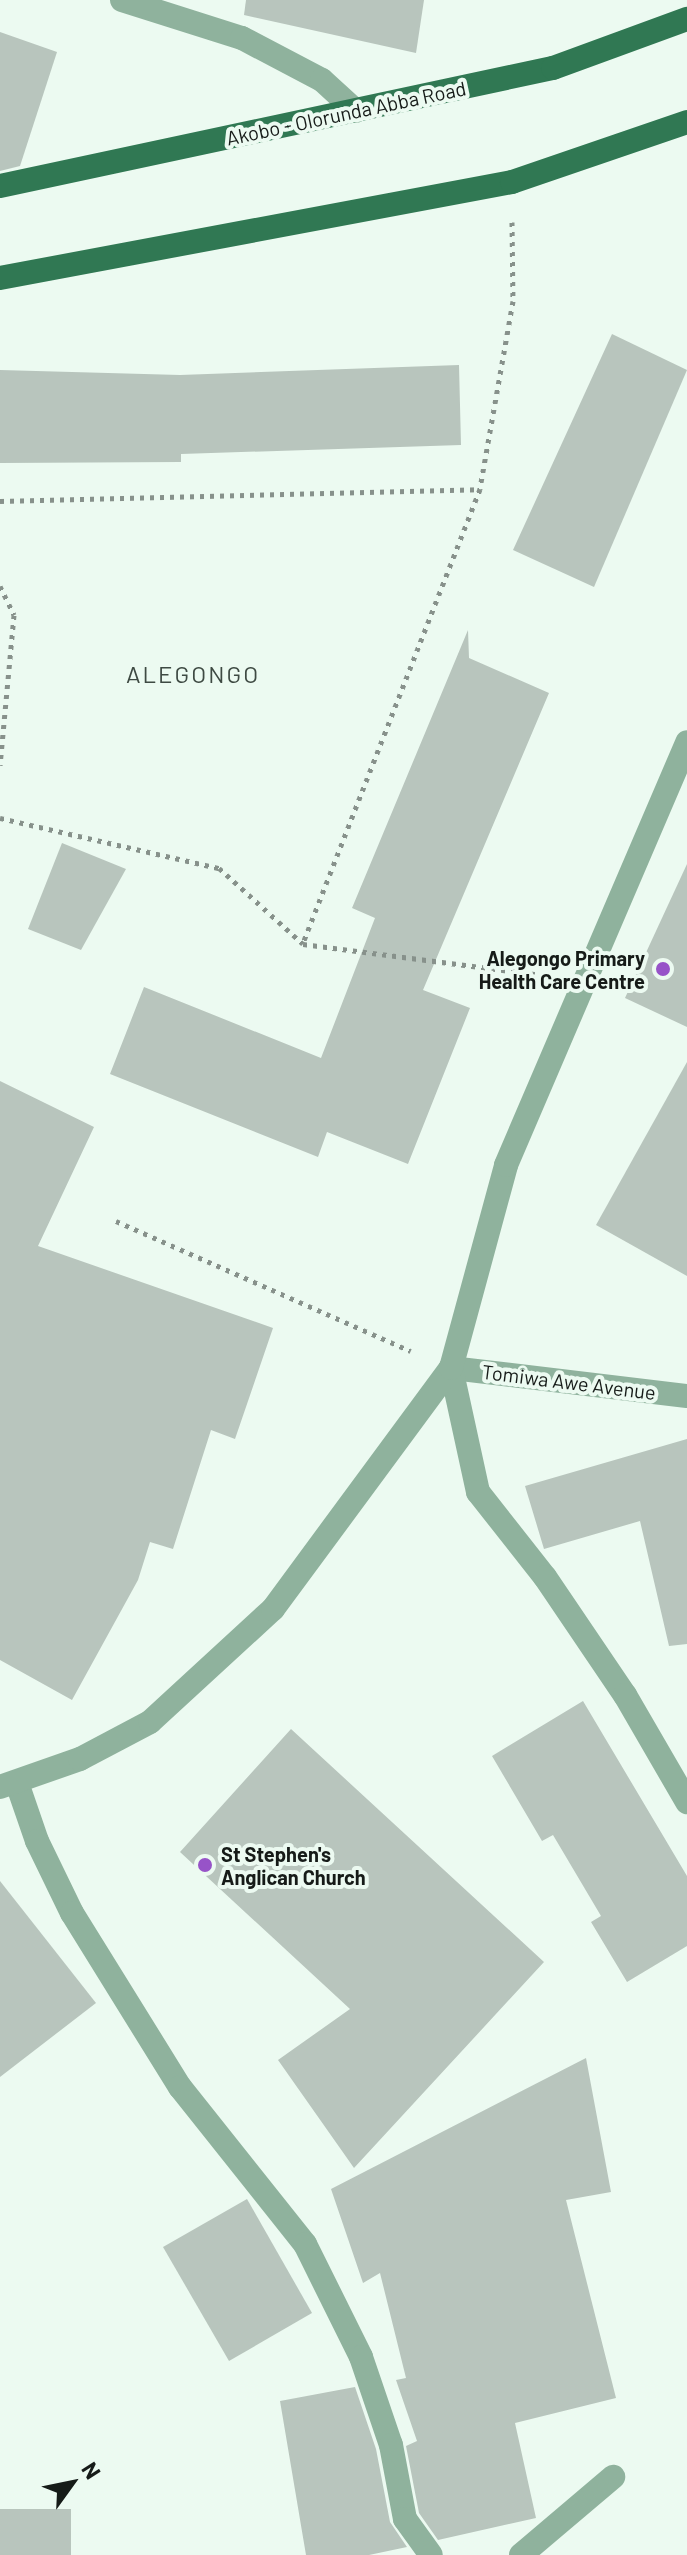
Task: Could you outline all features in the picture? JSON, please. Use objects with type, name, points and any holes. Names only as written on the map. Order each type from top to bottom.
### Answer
[{"type":"main road","name":"Akobo - Olorunda Abba Road","points":[[0,186],[553,68],[687,19]]},
{"type":"main road","points":[[0,278],[512,182],[687,122]]},
{"type":"street","points":[[122,0],[242,38],[322,80],[356,111]]},
{"type":"street","points":[[431,2555],[405,2519],[391,2445],[361,2357],[305,2244],[180,2087],[72,1913],[9,1785],[80,1759],[150,1722],[273,1609],[451,1368],[506,1165],[582,980],[687,742]]},
{"type":"street","points":[[451,1368],[478,1492],[545,1577],[625,1695],[687,1802]]},
{"type":"street","name":"Tomiwa Awe Avenue","points":[[451,1368],[687,1396]]},
{"type":"street","points":[[521,2555],[613,2477]]},
{"type":"path","points":[[303,944],[480,489],[513,301],[512,182]]},
{"type":"path","points":[[0,501],[480,489]]},
{"type":"path","points":[[0,586],[14,615],[0,765]]},
{"type":"path","points":[[0,818],[219,868],[303,944],[582,980]]},
{"type":"path","points":[[116,1221],[451,1368]]},
{"type":"building","points":[[246,0],[424,0],[416,53],[244,15]]},
{"type":"building","points":[[0,32],[57,52],[20,166],[0,171]]},
{"type":"building","points":[[612,334],[687,370],[594,587],[513,550]]},
{"type":"building","points":[[459,365],[461,445],[181,454],[181,462],[0,463],[0,370],[180,375]]},
{"type":"building","points":[[468,630],[469,658],[549,693],[423,990],[470,1008],[408,1164],[327,1132],[318,1157],[110,1074],[144,987],[321,1058],[375,918],[352,908]]},
{"type":"building","points":[[62,843],[126,869],[81,950],[28,929]]},
{"type":"building","name":"Alegongo Primary Health Care Centre","points":[[687,864],[687,1027],[625,998]]},
{"type":"building","points":[[687,1062],[687,1276],[596,1225]]},
{"type":"building","points":[[0,1081],[94,1127],[38,1246],[273,1328],[235,1439],[211,1430],[173,1549],[150,1542],[138,1580],[72,1700],[0,1660]]},
{"type":"building","points":[[687,1439],[687,1644],[669,1646],[640,1521],[544,1549],[525,1486]]},
{"type":"building","points":[[583,1701],[687,1876],[687,1946],[627,1982],[591,1922],[601,1916],[553,1835],[542,1841],[492,1756]]},
{"type":"building","points":[[291,1729],[544,1962],[354,2168],[278,2060],[350,2009],[180,1852]]},
{"type":"building","points":[[0,1881],[96,2003],[0,2077]]},
{"type":"building","points":[[586,2058],[611,2192],[566,2200],[616,2398],[515,2423],[536,2518],[438,2540],[419,2513],[406,2446],[417,2441],[396,2380],[406,2378],[380,2273],[363,2283],[331,2189]]},
{"type":"building","points":[[247,2199],[312,2313],[229,2361],[163,2247]]},
{"type":"building","points":[[355,2387],[376,2449],[390,2522],[407,2547],[369,2555],[306,2555],[280,2401]]},
{"type":"building","points":[[0,2509],[71,2509],[71,2555],[0,2555]]},
{"type":"place","name":"Alegongo Primary Health Care Centre","points":[[663,969]]},
{"type":"place","name":"St Stephen's Anglican Church","points":[[205,1865]]},
{"type":"district","name":"ALEGONGO","points":[[193,674]]}]
